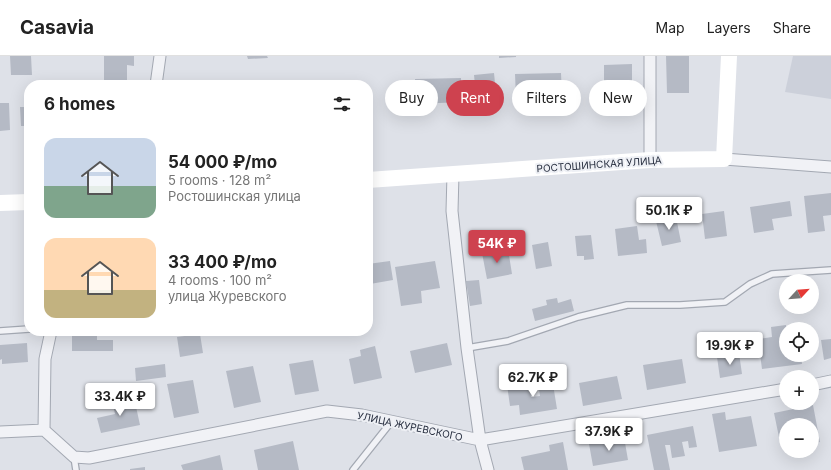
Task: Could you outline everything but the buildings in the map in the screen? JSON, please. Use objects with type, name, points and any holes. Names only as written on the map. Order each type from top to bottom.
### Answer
[{"type":"main road","points":[[724,159],[730,56]]},
{"type":"main road","name":"РОСТОШИНСКАЯ УЛИЦА","points":[[373,180],[650,160],[724,159]]},
{"type":"main road","points":[[0,203],[24,202]]},
{"type":"street","points":[[157,80],[160,56]]},
{"type":"street","points":[[650,56],[650,160]]},
{"type":"street","name":"РОСТОШИНСКАЯ УЛИЦА","points":[[724,159],[831,166]]},
{"type":"street","points":[[453,174],[452,211],[467,348],[480,440],[488,470]]},
{"type":"street","points":[[44,430],[45,359],[50,336]]},
{"type":"street","points":[[819,384],[831,382]]},
{"type":"street","name":"УЛИЦА ЖУРЕВСКОГО","points":[[74,457],[89,458],[327,411],[362,415],[480,440],[779,390]]},
{"type":"street","points":[[0,432],[44,430],[74,457]]},
{"type":"lane","points":[[467,348],[508,341],[578,317],[627,305],[680,305],[725,302],[750,284],[772,274],[831,270]]},
{"type":"lane","points":[[0,331],[24,329]]},
{"type":"lane","points":[[353,470],[392,421]]},
{"type":"lane","points":[[74,457],[76,470]]},
{"type":"shaded area","points":[[793,56],[831,56],[831,99],[785,92]]}]
